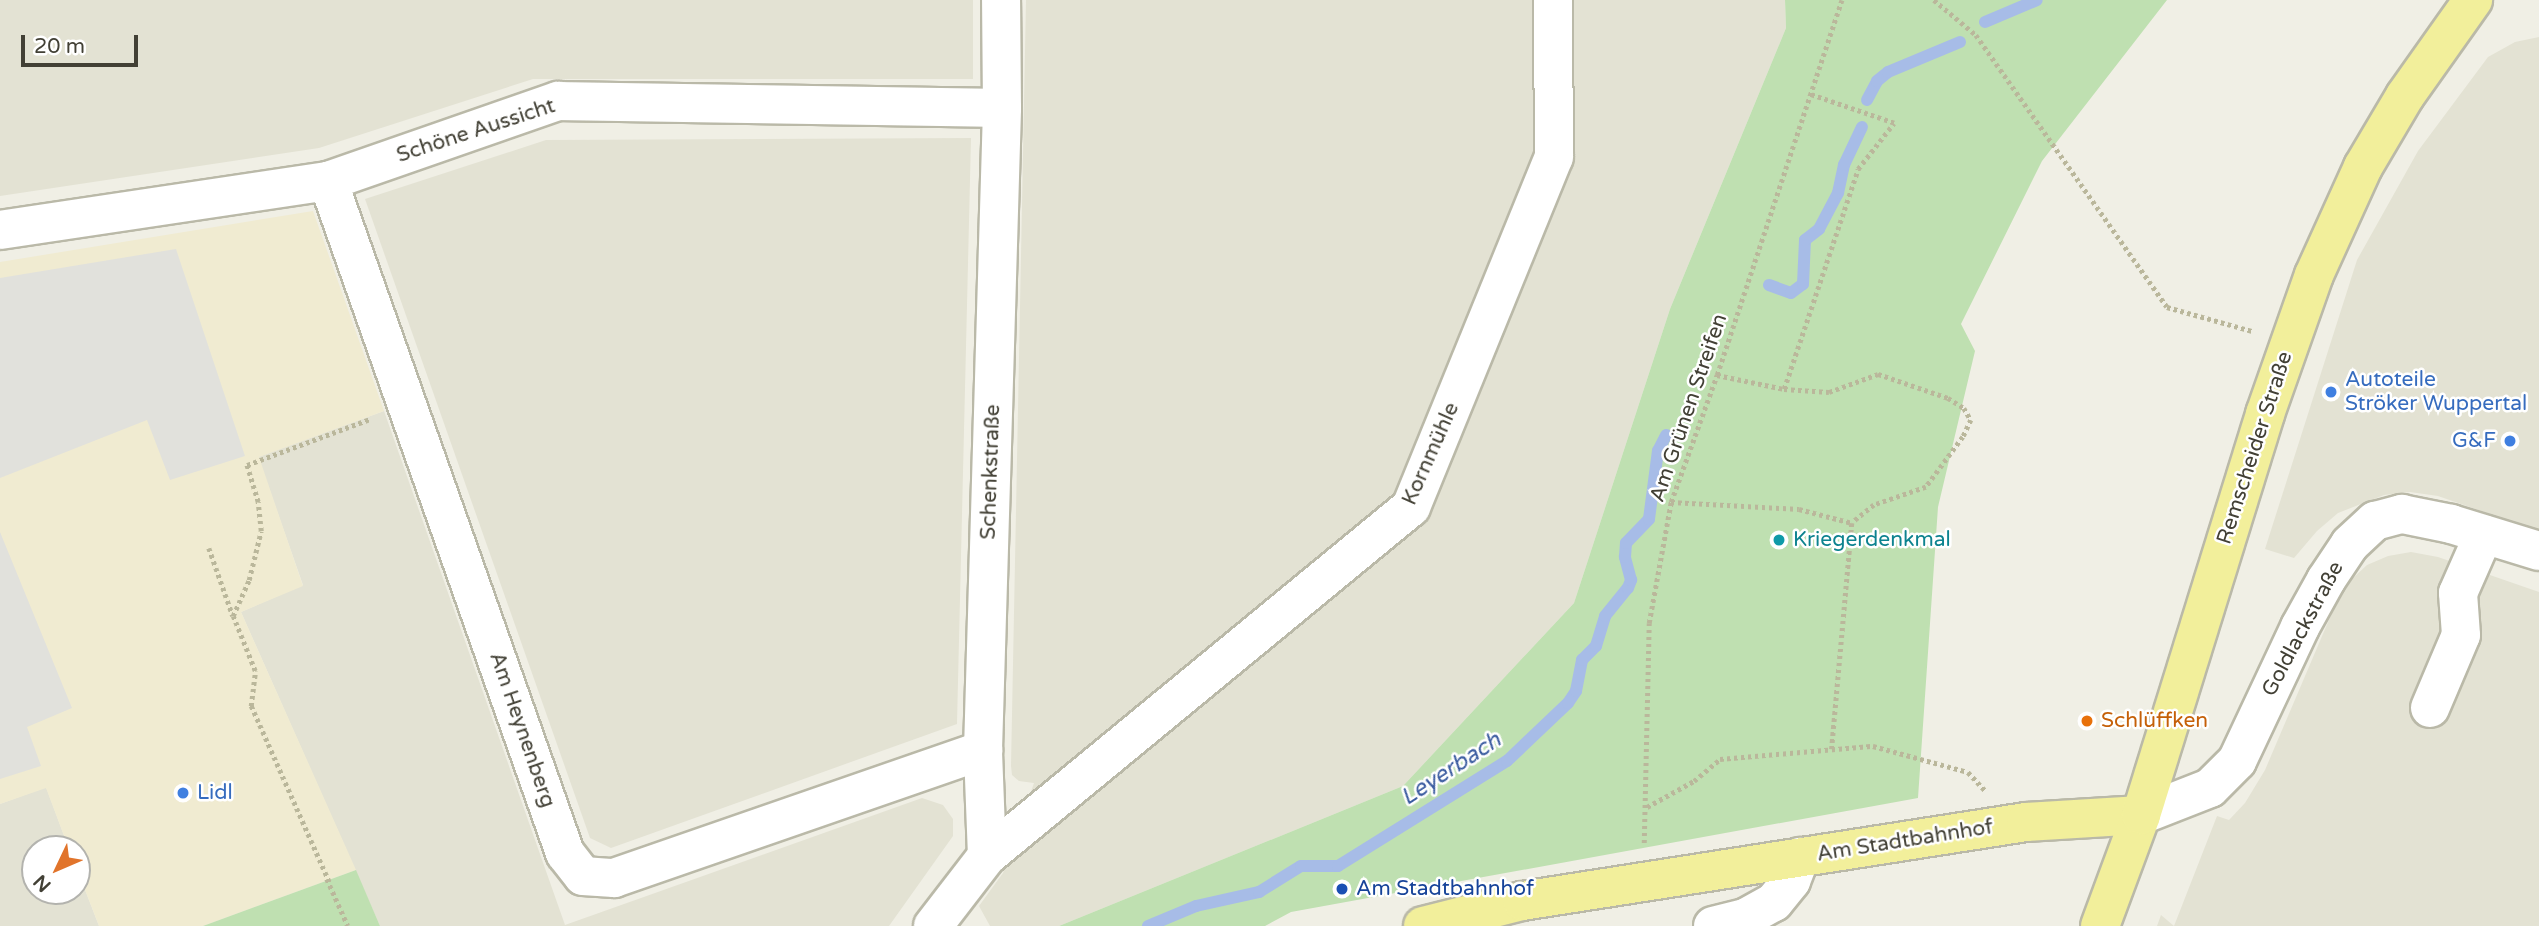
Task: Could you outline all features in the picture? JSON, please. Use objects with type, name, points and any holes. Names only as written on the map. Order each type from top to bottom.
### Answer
[{"type":"main road","name":"Remscheider Straße","points":[[2100,926],[2141,815],[2289,342],[2314,275],[2363,167],[2405,96],[2473,0]]},
{"type":"main road","name":"Am Stadtbahnhof","points":[[1423,926],[1522,901],[1800,857],[2000,827],[2141,815]]},
{"type":"street","name":"Schenkstraße","points":[[987,856],[983,750],[1002,108],[1001,0]]},
{"type":"street","name":"Kornmühle","points":[[987,856],[1411,507],[1554,157],[1553,0]]},
{"type":"street","name":"Schöne Aussicht","points":[[0,230],[328,181],[558,101],[1002,108]]},
{"type":"street","name":"Am Heynenberg","points":[[328,181],[565,853],[583,876],[614,878],[983,750]]},
{"type":"street","name":"Goldlackstraße","points":[[2141,815],[2210,788],[2237,761],[2300,626],[2326,580],[2350,544],[2375,521],[2402,514],[2539,551]]},
{"type":"street","points":[[2430,708],[2461,635],[2458,593],[2484,534]]},
{"type":"street","points":[[933,926],[987,856]]},
{"type":"street","points":[[1713,926],[1745,918],[1774,902],[1791,881],[1800,857]]},
{"type":"path","name":"Am Grünen Streifen","points":[[1642,882],[1649,623],[1671,502],[1717,375],[1842,0]]},
{"type":"path","points":[[1934,0],[1976,35],[2167,307],[2289,342]]},
{"type":"path","points":[[1784,389],[1857,169],[1894,123],[1812,95]]},
{"type":"path","points":[[1717,375],[1784,389],[1829,392],[1878,374],[1948,398],[1964,408],[1971,419],[1957,446],[1926,487],[1874,505],[1852,523],[1832,749]]},
{"type":"path","points":[[233,616],[248,580],[261,531],[258,502],[247,465],[407,405]]},
{"type":"path","points":[[1671,502],[1799,509],[1852,523]]},
{"type":"path","points":[[209,548],[256,671],[251,706],[348,926]]},
{"type":"path","points":[[1646,807],[1694,781],[1720,759],[1873,746],[1968,772],[1983,785],[2000,827]]},
{"type":"shaded area","points":[[0,0],[973,0],[973,79],[533,79],[319,148],[0,196]]},
{"type":"shaded area","points":[[1026,0],[1785,0],[1786,28],[1670,309],[1574,603],[1403,786],[1059,926],[990,926],[979,906],[1003,873],[1034,783],[1019,781],[1012,775],[1011,766]]},
{"type":"shaded area","points":[[2539,37],[2539,531],[2438,496],[2410,492],[2384,495],[2338,513],[2317,531],[2294,558],[2265,549],[2357,260],[2418,151],[2488,57],[2515,42]]},
{"type":"shaded area","points":[[971,138],[957,724],[611,848],[590,838],[365,199],[546,140]]},
{"type":"shaded area","points":[[313,211],[384,411],[259,457],[303,586],[241,612],[356,870],[203,926],[99,926],[91,905],[91,835],[64,835],[46,788],[0,804],[0,262]]},
{"type":"shaded area","points":[[176,249],[245,456],[170,480],[147,420],[0,478],[0,278]]},
{"type":"shaded area","points":[[384,411],[565,925],[922,798],[943,805],[953,819],[953,836],[889,926],[380,926],[241,612],[303,585],[258,457]]},
{"type":"shaded area","points":[[0,532],[72,708],[27,727],[41,766],[0,779]]},
{"type":"shaded area","points":[[2411,552],[2438,557],[2539,592],[2539,926],[2174,926],[2217,816],[2229,820],[2245,803],[2265,770],[2334,608],[2353,578],[2367,565],[2388,556]]},
{"type":"shaded area","points":[[46,787],[64,835],[21,835],[21,905],[91,905],[99,926],[0,926],[0,804]]},
{"type":"shaded area","points":[[2161,915],[2174,926],[2157,926]]},
{"type":"green space","points":[[1785,0],[2167,0],[2042,161],[1961,324],[1975,351],[1938,507],[1918,798],[1291,912],[1265,926],[1059,926],[1403,786],[1574,603],[1670,309],[1786,28]]},
{"type":"green space","points":[[356,870],[380,926],[203,926]]},
{"type":"waterway","name":"Leyerbach","points":[[1985,22],[2037,0]]},
{"type":"waterway","name":"Leyerbach","points":[[1867,100],[1877,81],[1888,72],[1960,42]]},
{"type":"waterway","name":"Leyerbach","points":[[1769,285],[1791,293],[1803,284],[1805,240],[1819,229],[1838,193],[1844,165],[1862,127]]},
{"type":"waterway","name":"Leyerbach","points":[[1148,926],[1196,906],[1259,892],[1301,866],[1338,866],[1507,761],[1568,703],[1576,691],[1582,660],[1596,646],[1605,616],[1628,588],[1631,580],[1625,557],[1626,543],[1649,519],[1658,451],[1666,435]]},
{"type":"place","name":"Autoteile Ströker Wuppertal","points":[[2331,392]]},
{"type":"place","name":"G&F","points":[[2510,441]]},
{"type":"place","name":"Kriegerdenkmal","points":[[1779,540]]},
{"type":"place","name":"Schlüffken","points":[[2087,721]]},
{"type":"place","name":"Lidl","points":[[183,793]]},
{"type":"place","name":"Am Stadtbahnhof","points":[[1342,889]]}]
